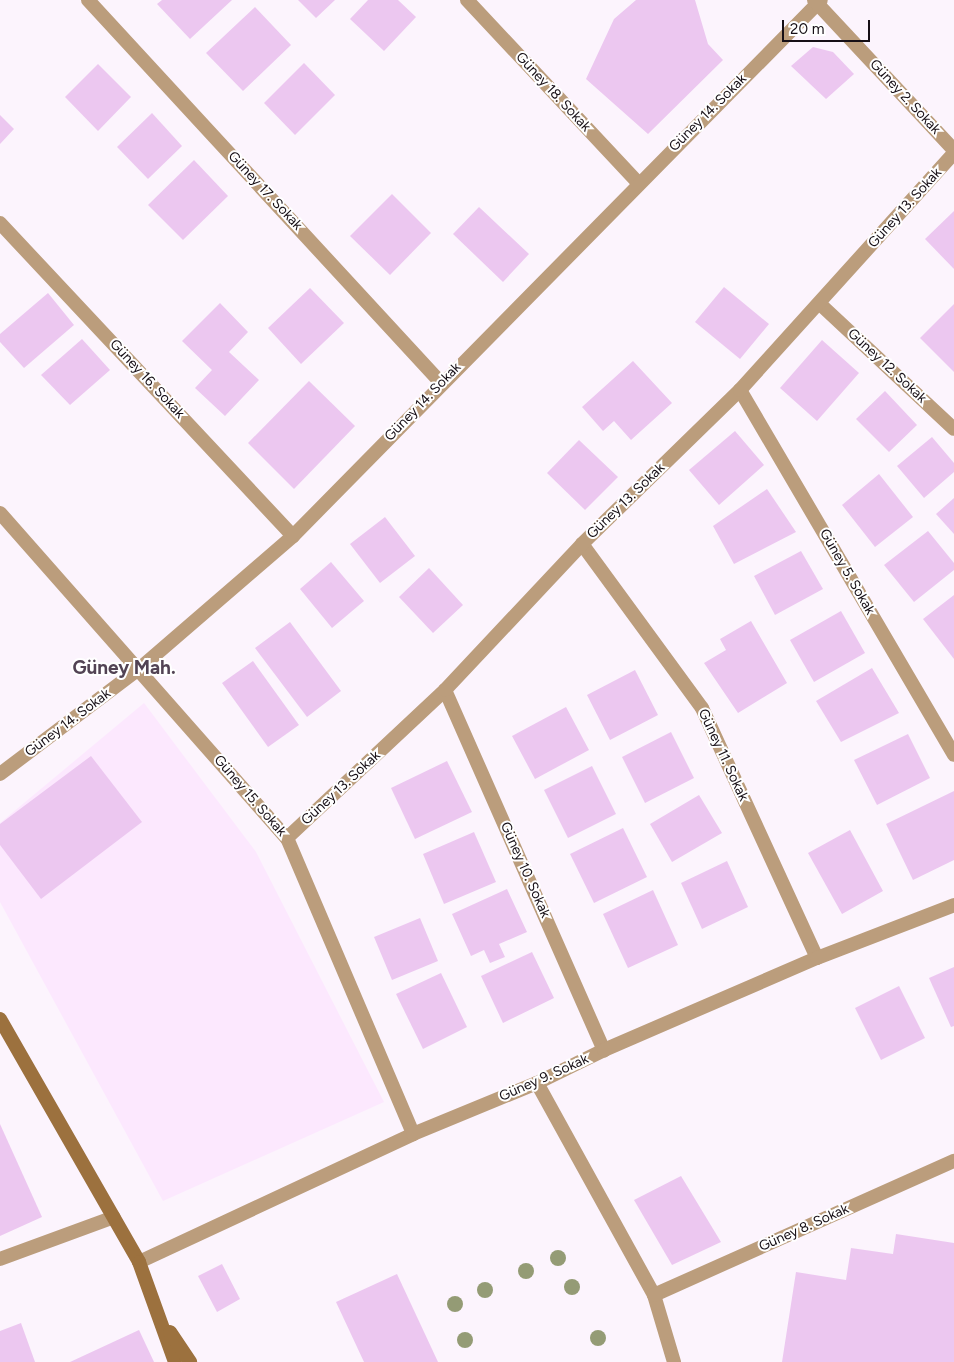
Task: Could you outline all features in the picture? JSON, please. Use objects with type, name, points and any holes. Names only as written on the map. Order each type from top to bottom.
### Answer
[{"type":"main road","points":[[0,1019],[139,1262],[175,1362]]},
{"type":"main road","points":[[156,1312],[190,1362]]},
{"type":"street","name":"Güney 17. Sokak","points":[[88,0],[441,383]]},
{"type":"street","name":"Güney 18. Sokak","points":[[467,0],[638,183]]},
{"type":"street","name":"Güney 14. Sokak","points":[[0,774],[139,669],[293,536],[441,383],[818,1]]},
{"type":"street","name":"Güney 2. Sokak","points":[[818,1],[954,152]]},
{"type":"street","name":"Güney 13. Sokak","points":[[287,838],[445,690],[582,544],[740,390],[820,304],[954,152]]},
{"type":"street","name":"Güney 16. Sokak","points":[[0,223],[293,536]]},
{"type":"street","name":"Güney 12. Sokak","points":[[820,304],[954,429]]},
{"type":"street","name":"Güney 5. Sokak","points":[[740,390],[954,755]]},
{"type":"street","name":"Güney 15. Sokak","points":[[0,513],[287,838],[413,1134]]},
{"type":"street","name":"Güney 11. Sokak","points":[[582,544],[702,708],[817,958]]},
{"type":"street","name":"Güney 10. Sokak","points":[[445,690],[604,1050]]},
{"type":"street","name":"Güney 9. Sokak","points":[[139,1262],[413,1134],[537,1082],[604,1050],[817,958],[954,905]]},
{"type":"street","points":[[537,1082],[654,1295],[674,1362]]},
{"type":"street","name":"Güney 8. Sokak","points":[[654,1295],[954,1161]]},
{"type":"street","points":[[0,1259],[114,1217]]},
{"type":"shaded area","points":[[144,703],[256,852],[384,1102],[163,1201],[0,902],[0,823]]},
{"type":"building","points":[[162,0],[232,0],[190,39],[157,4]]},
{"type":"building","points":[[298,0],[335,0],[316,18]]},
{"type":"building","points":[[368,0],[398,0],[416,17],[384,51],[350,19]]},
{"type":"building","points":[[636,0],[695,0],[708,44],[723,60],[648,134],[586,79],[614,19]]},
{"type":"building","points":[[255,7],[291,45],[243,91],[206,53]]},
{"type":"building","points":[[813,47],[833,52],[854,74],[826,99],[791,66]]},
{"type":"building","points":[[304,63],[335,95],[295,135],[264,103]]},
{"type":"building","points":[[98,64],[131,97],[98,131],[65,97]]},
{"type":"building","points":[[152,113],[182,146],[148,179],[117,147]]},
{"type":"building","points":[[0,115],[14,129],[0,144]]},
{"type":"building","points":[[194,160],[228,196],[183,240],[148,205]]},
{"type":"building","points":[[392,194],[431,233],[390,275],[350,236]]},
{"type":"building","points":[[479,207],[529,254],[503,282],[453,234]]},
{"type":"building","points":[[954,211],[954,269],[925,239]]},
{"type":"building","points":[[724,287],[769,324],[740,359],[695,322]]},
{"type":"building","points":[[310,288],[344,323],[301,364],[268,328]]},
{"type":"building","points":[[48,293],[74,325],[24,368],[0,342],[0,334]]},
{"type":"building","points":[[220,303],[248,332],[229,352],[259,380],[225,416],[195,388],[212,370],[182,341]]},
{"type":"building","points":[[954,304],[954,372],[920,338]]},
{"type":"building","points":[[82,339],[110,370],[70,405],[41,375]]},
{"type":"building","points":[[822,340],[859,373],[817,421],[780,388]]},
{"type":"building","points":[[633,361],[672,403],[631,440],[614,421],[603,431],[582,407]]},
{"type":"building","points":[[309,381],[355,426],[294,489],[248,443]]},
{"type":"building","points":[[885,391],[917,425],[889,452],[856,419]]},
{"type":"building","points":[[735,431],[764,465],[719,505],[689,470]]},
{"type":"building","points":[[932,437],[954,463],[954,472],[924,498],[897,466]]},
{"type":"building","points":[[579,440],[618,477],[585,510],[547,473]]},
{"type":"building","points":[[879,474],[913,517],[875,547],[842,505]]},
{"type":"building","points":[[767,489],[796,532],[734,564],[713,526]]},
{"type":"building","points":[[954,498],[954,534],[936,514]]},
{"type":"building","points":[[385,517],[415,556],[380,583],[350,544]]},
{"type":"building","points":[[928,531],[954,563],[954,570],[914,602],[884,565]]},
{"type":"building","points":[[801,551],[823,589],[775,615],[754,576]]},
{"type":"building","points":[[331,562],[364,601],[332,628],[300,589]]},
{"type":"building","points":[[429,568],[463,605],[433,633],[399,597]]},
{"type":"building","points":[[954,595],[954,659],[923,619]]},
{"type":"building","points":[[841,611],[865,653],[814,682],[790,640]]},
{"type":"building","points":[[751,621],[787,683],[738,713],[704,663],[726,650],[720,639]]},
{"type":"building","points":[[290,622],[341,691],[307,717],[255,648]]},
{"type":"building","points":[[253,661],[299,725],[268,747],[222,683]]},
{"type":"building","points":[[872,668],[899,713],[841,742],[816,701]]},
{"type":"building","points":[[635,670],[658,715],[610,740],[587,695]]},
{"type":"building","points":[[566,707],[589,750],[535,779],[512,736]]},
{"type":"building","points":[[671,732],[694,778],[645,803],[622,757]]},
{"type":"building","points":[[908,734],[930,778],[877,805],[854,760]]},
{"type":"building","points":[[91,756],[142,822],[41,899],[0,845],[0,824]]},
{"type":"building","points":[[447,761],[472,812],[415,839],[391,788]]},
{"type":"building","points":[[592,766],[616,814],[568,838],[544,790]]},
{"type":"building","points":[[954,791],[954,860],[913,880],[886,824]]},
{"type":"building","points":[[699,795],[722,833],[672,862],[650,824]]},
{"type":"building","points":[[623,828],[647,877],[594,903],[570,854]]},
{"type":"building","points":[[850,830],[883,891],[842,914],[808,853]]},
{"type":"building","points":[[474,832],[496,882],[444,904],[423,854]]},
{"type":"building","points":[[727,861],[748,907],[702,929],[681,883]]},
{"type":"building","points":[[507,889],[527,932],[499,944],[505,957],[490,963],[484,950],[471,956],[452,914]]},
{"type":"building","points":[[653,890],[678,945],[628,968],[603,914]]},
{"type":"building","points":[[420,918],[438,961],[392,980],[374,937]]},
{"type":"building","points":[[532,952],[554,998],[503,1023],[481,976]]},
{"type":"building","points":[[954,967],[954,1026],[951,1027],[929,978]]},
{"type":"building","points":[[441,973],[467,1027],[423,1049],[396,994]]},
{"type":"building","points":[[899,986],[925,1038],[881,1060],[855,1008]]},
{"type":"building","points":[[0,1124],[42,1217],[0,1236]]},
{"type":"building","points":[[681,1176],[721,1242],[672,1265],[634,1200]]},
{"type":"building","points":[[896,1234],[954,1243],[954,1362],[782,1362],[796,1272],[846,1280],[851,1248],[893,1254]]},
{"type":"building","points":[[222,1264],[240,1299],[217,1312],[198,1276]]},
{"type":"building","points":[[397,1274],[438,1362],[364,1362],[336,1302]]},
{"type":"building","points":[[21,1323],[35,1362],[0,1362],[0,1331]]},
{"type":"building","points":[[139,1330],[154,1362],[70,1362]]},
{"type":"district","name":"Güney Mah.","points":[[124,668]]}]
